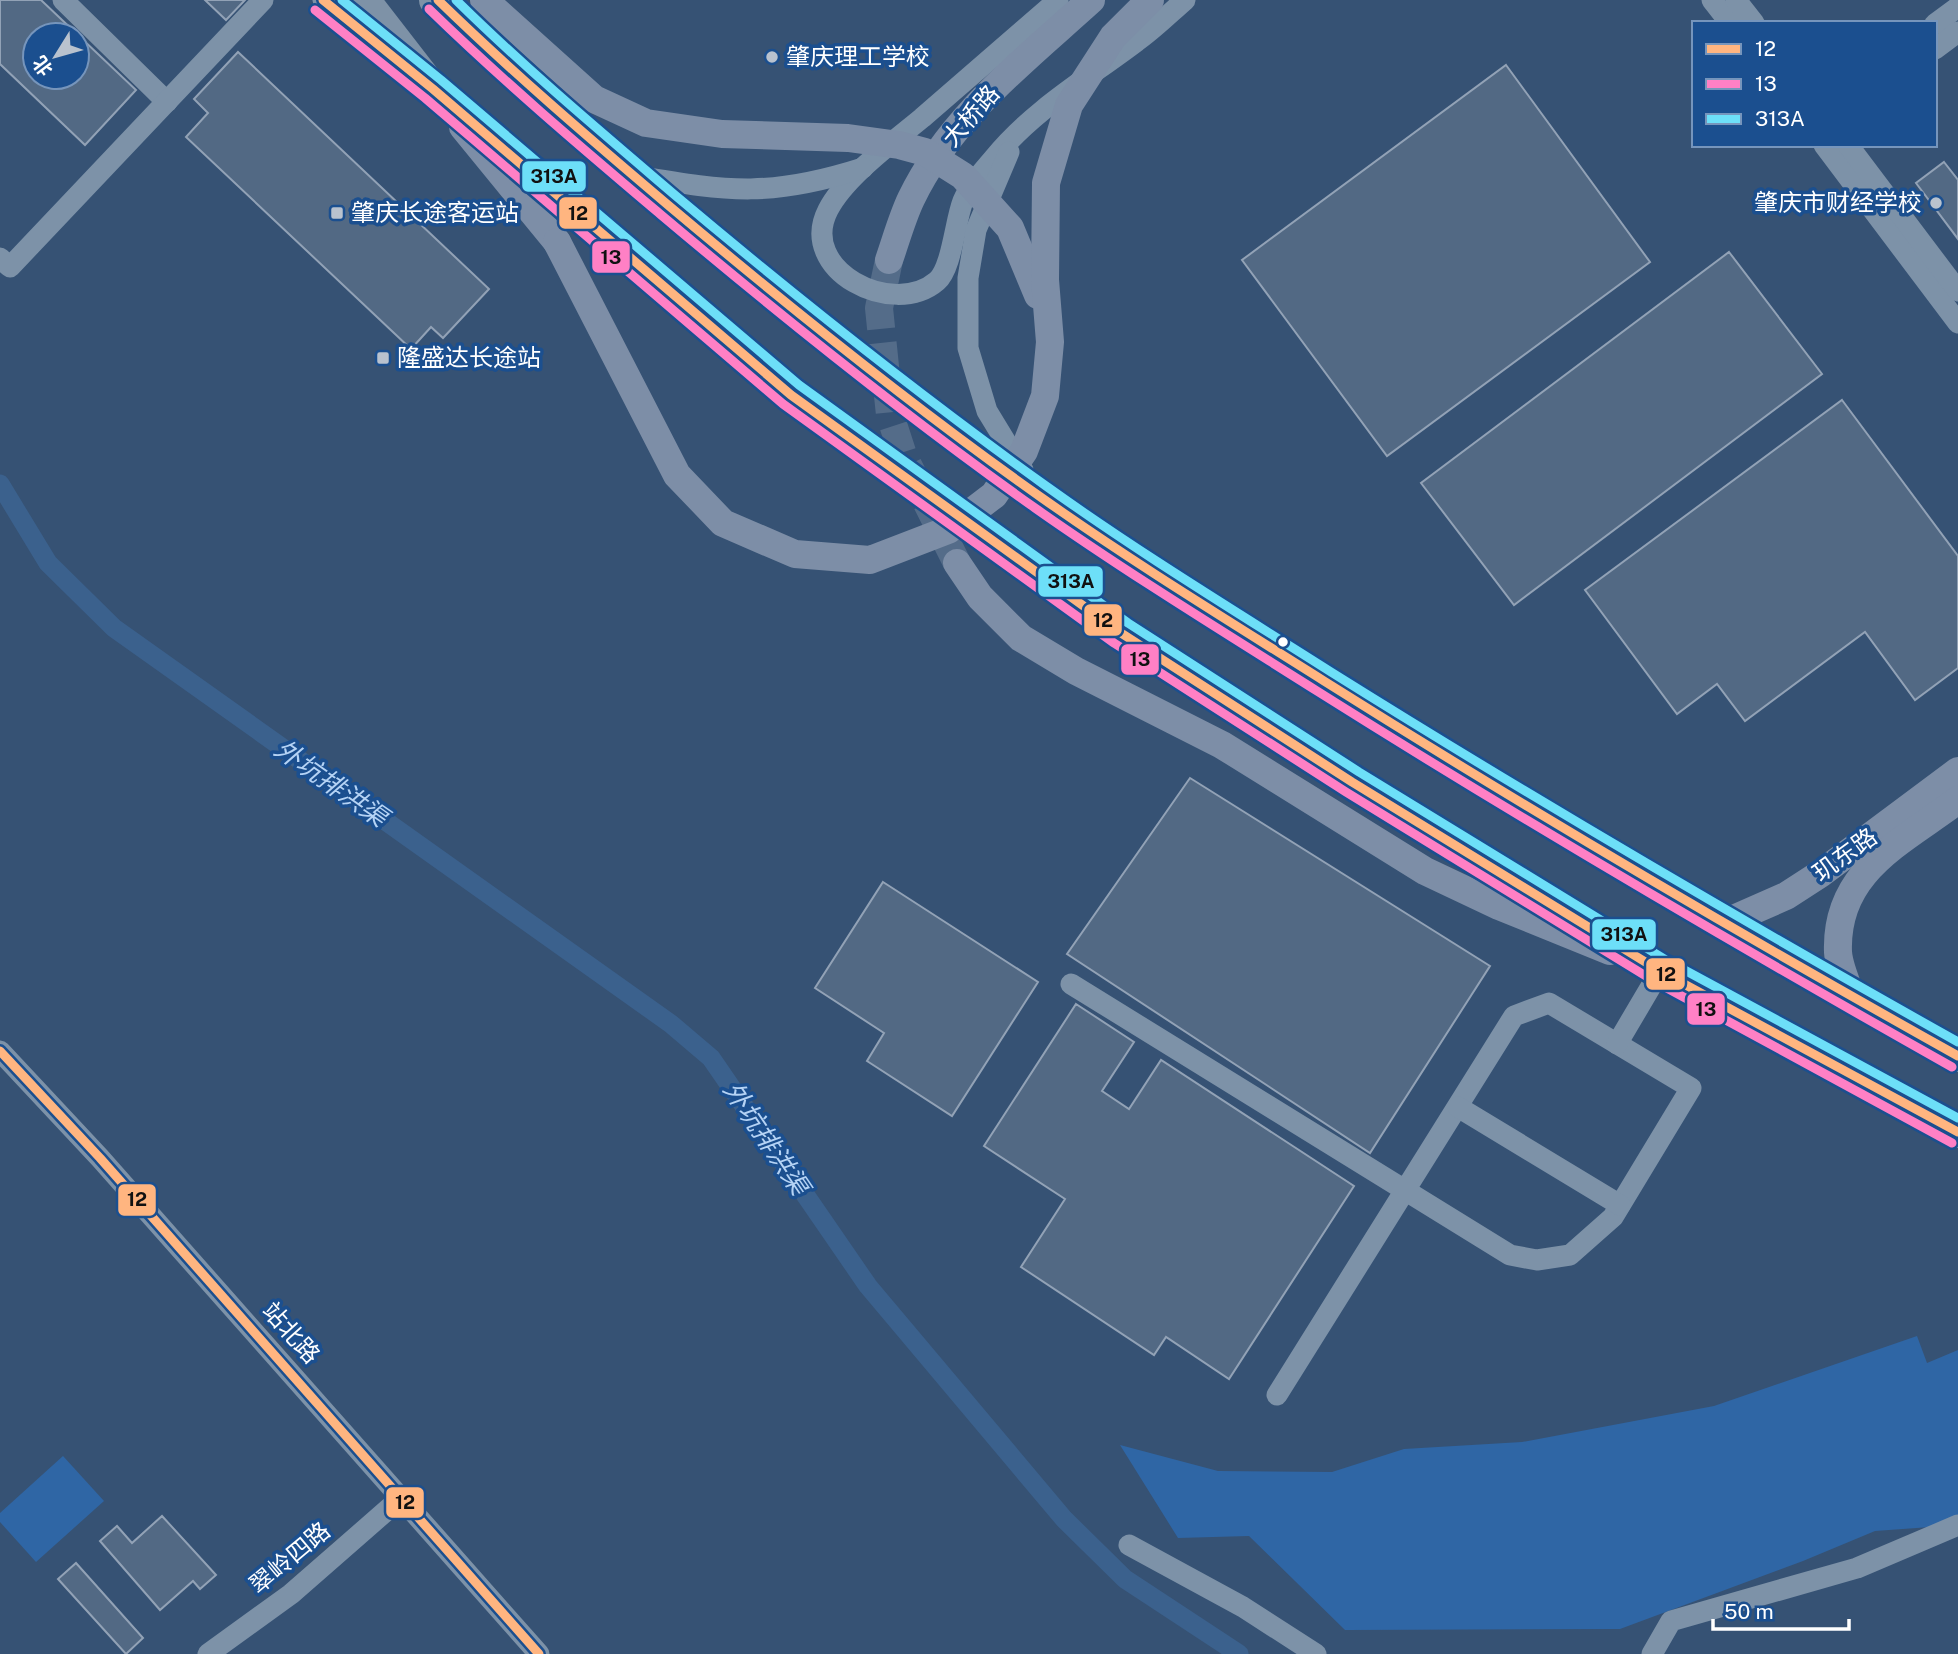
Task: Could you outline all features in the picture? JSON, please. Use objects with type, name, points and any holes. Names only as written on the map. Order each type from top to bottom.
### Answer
[{"type":"highway","points":[[364,0],[433,89],[791,395],[1121,633],[1340,774],[1660,971],[1958,1132]]},
{"type":"highway","points":[[440,4],[518,78],[828,337],[1039,496],[1152,573],[1441,755],[1722,925],[1958,1056]]},
{"type":"main road","points":[[484,0],[594,99],[646,123],[722,134],[848,138],[899,145],[925,152],[963,176],[1010,228],[1034,279],[1050,342]]},
{"type":"main road","name":"大桥路","points":[[889,260],[911,199],[940,151],[991,90],[1091,0]]},
{"type":"main road","points":[[433,89],[556,242],[677,475],[723,523],[795,554],[870,560],[948,530],[994,495],[1024,451],[1045,396],[1050,342],[1045,280],[1046,183],[1069,105],[1113,37],[1150,0]]},
{"type":"main road","points":[[957,563],[980,597],[1021,638],[1076,671],[1222,745],[1425,871],[1499,906],[1660,971]]},
{"type":"main road","name":"玑东路","points":[[1722,925],[1786,896],[1820,874],[1958,771]]},
{"type":"main road","name":"玑东路","points":[[1852,999],[1838,954],[1840,917],[1849,890],[1864,870],[1958,800]]},
{"type":"street","points":[[63,0],[167,102]]},
{"type":"street","points":[[0,258],[10,267],[263,0]]},
{"type":"street","points":[[323,0],[433,89]]},
{"type":"street","points":[[1058,0],[863,168],[828,210],[821,237],[831,265],[847,279],[865,288],[911,293],[938,280],[947,262],[964,199],[994,158],[1016,134],[1067,91],[1139,40],[1185,0]]},
{"type":"street","points":[[1712,0],[1728,21]]},
{"type":"street","points":[[1736,0],[1752,21]]},
{"type":"street","points":[[1937,23],[1958,7]]},
{"type":"street","points":[[1937,48],[1958,32]]},
{"type":"street","points":[[1016,134],[976,230],[968,278],[968,348],[987,411],[1039,496]]},
{"type":"street","points":[[1826,147],[1958,323]]},
{"type":"street","points":[[1850,147],[1958,291]]},
{"type":"street","points":[[635,175],[741,191],[770,190],[819,182],[863,168]]},
{"type":"street","points":[[1618,1044],[1660,971]]},
{"type":"street","points":[[1071,984],[1405,1190],[1510,1255],[1537,1261],[1570,1255],[1613,1217],[1690,1088],[1549,1003],[1514,1016],[1458,1107],[1405,1190],[1277,1395]]},
{"type":"street","name":"站北路","points":[[5,1066],[402,1497],[539,1654]]},
{"type":"street","points":[[1458,1107],[1620,1205]]},
{"type":"street","name":"翠岭四路","points":[[208,1654],[291,1594],[402,1497]]},
{"type":"street","points":[[1652,1654],[1671,1621],[1857,1568],[1958,1525]]},
{"type":"street","points":[[1129,1545],[1243,1607],[1316,1654]]},
{"type":"shaded area","points":[[1917,1336],[1927,1363],[1958,1350],[1958,1525],[1875,1531],[1803,1561],[1620,1629],[1345,1630],[1249,1536],[1178,1538],[1120,1445],[1218,1471],[1332,1472],[1404,1449],[1522,1442],[1714,1406]]},
{"type":"shaded area","points":[[63,1456],[104,1501],[36,1562],[0,1522],[0,1513]]},
{"type":"building","points":[[0,0],[41,0],[63,21],[21,21],[21,84],[0,64]]},
{"type":"building","points":[[205,0],[245,0],[226,20]]},
{"type":"building","points":[[91,47],[136,90],[85,145],[28,91],[91,91]]},
{"type":"building","name":"肇庆长途客运站","points":[[238,52],[489,289],[443,338],[431,327],[411,349],[186,137],[208,113],[194,99]]},
{"type":"building","points":[[1506,65],[1650,262],[1387,456],[1242,260]]},
{"type":"building","points":[[1944,162],[1958,180],[1958,239],[1916,183]]},
{"type":"building","points":[[1729,252],[1822,374],[1514,605],[1421,483]]},
{"type":"building","points":[[1842,400],[1958,556],[1958,668],[1915,700],[1865,632],[1745,721],[1717,684],[1677,714],[1585,590]]},
{"type":"building","points":[[1190,778],[1490,966],[1370,1153],[1067,954]]},
{"type":"building","points":[[883,882],[1038,982],[952,1116],[867,1061],[884,1033],[815,988]]},
{"type":"building","points":[[1076,1004],[1134,1042],[1102,1091],[1129,1109],[1161,1060],[1354,1186],[1229,1379],[1166,1337],[1154,1355],[1021,1267],[1065,1199],[984,1146]]},
{"type":"building","points":[[162,1516],[216,1575],[200,1589],[193,1581],[160,1610],[100,1541],[117,1526],[132,1543]]},
{"type":"building","points":[[76,1563],[143,1638],[126,1654],[58,1579]]},
{"type":"waterway","name":"外坑排洪渠","points":[[0,484],[48,563],[114,628],[671,1024],[711,1058],[868,1286],[1064,1519],[1125,1579],[1239,1654]]},
{"type":"tunnel","points":[[889,260],[879,308],[890,415],[903,455],[957,563]]},
{"type":"transit line","name":"12","points":[[323,0],[433,89],[791,395],[1121,633],[1352,782],[1660,971],[1958,1132]]},
{"type":"transit line","name":"313A","points":[[342,0],[441,80],[799,385],[1128,623],[1359,772],[1666,960],[1958,1118]]},
{"type":"transit line","name":"12","points":[[438,0],[580,130],[759,281],[946,428],[1077,522],[1217,614],[1559,826],[1958,1056]]},
{"type":"transit line","name":"313A","points":[[456,0],[564,100],[766,271],[951,416],[1081,510],[1223,604],[1486,768],[1721,907],[1958,1042]]},
{"type":"transit line","name":"13","points":[[429,9],[543,113],[751,290],[844,365],[1035,508],[1175,601],[1474,788],[1711,929],[1952,1067]]},
{"type":"transit line","name":"13","points":[[315,10],[425,98],[783,404],[1114,643],[1346,792],[1654,981],[1952,1143]]},
{"type":"transit line","name":"12","points":[[0,1051],[100,1158],[539,1654]]},
{"type":"place","name":"肇庆理工学校","points":[[772,57]]},
{"type":"place","name":"肇庆市财经学校","points":[[1936,203]]},
{"type":"place","name":"肇庆长途客运站","points":[[337,213]]},
{"type":"place","name":"隆盛达长途站","points":[[383,358]]}]
